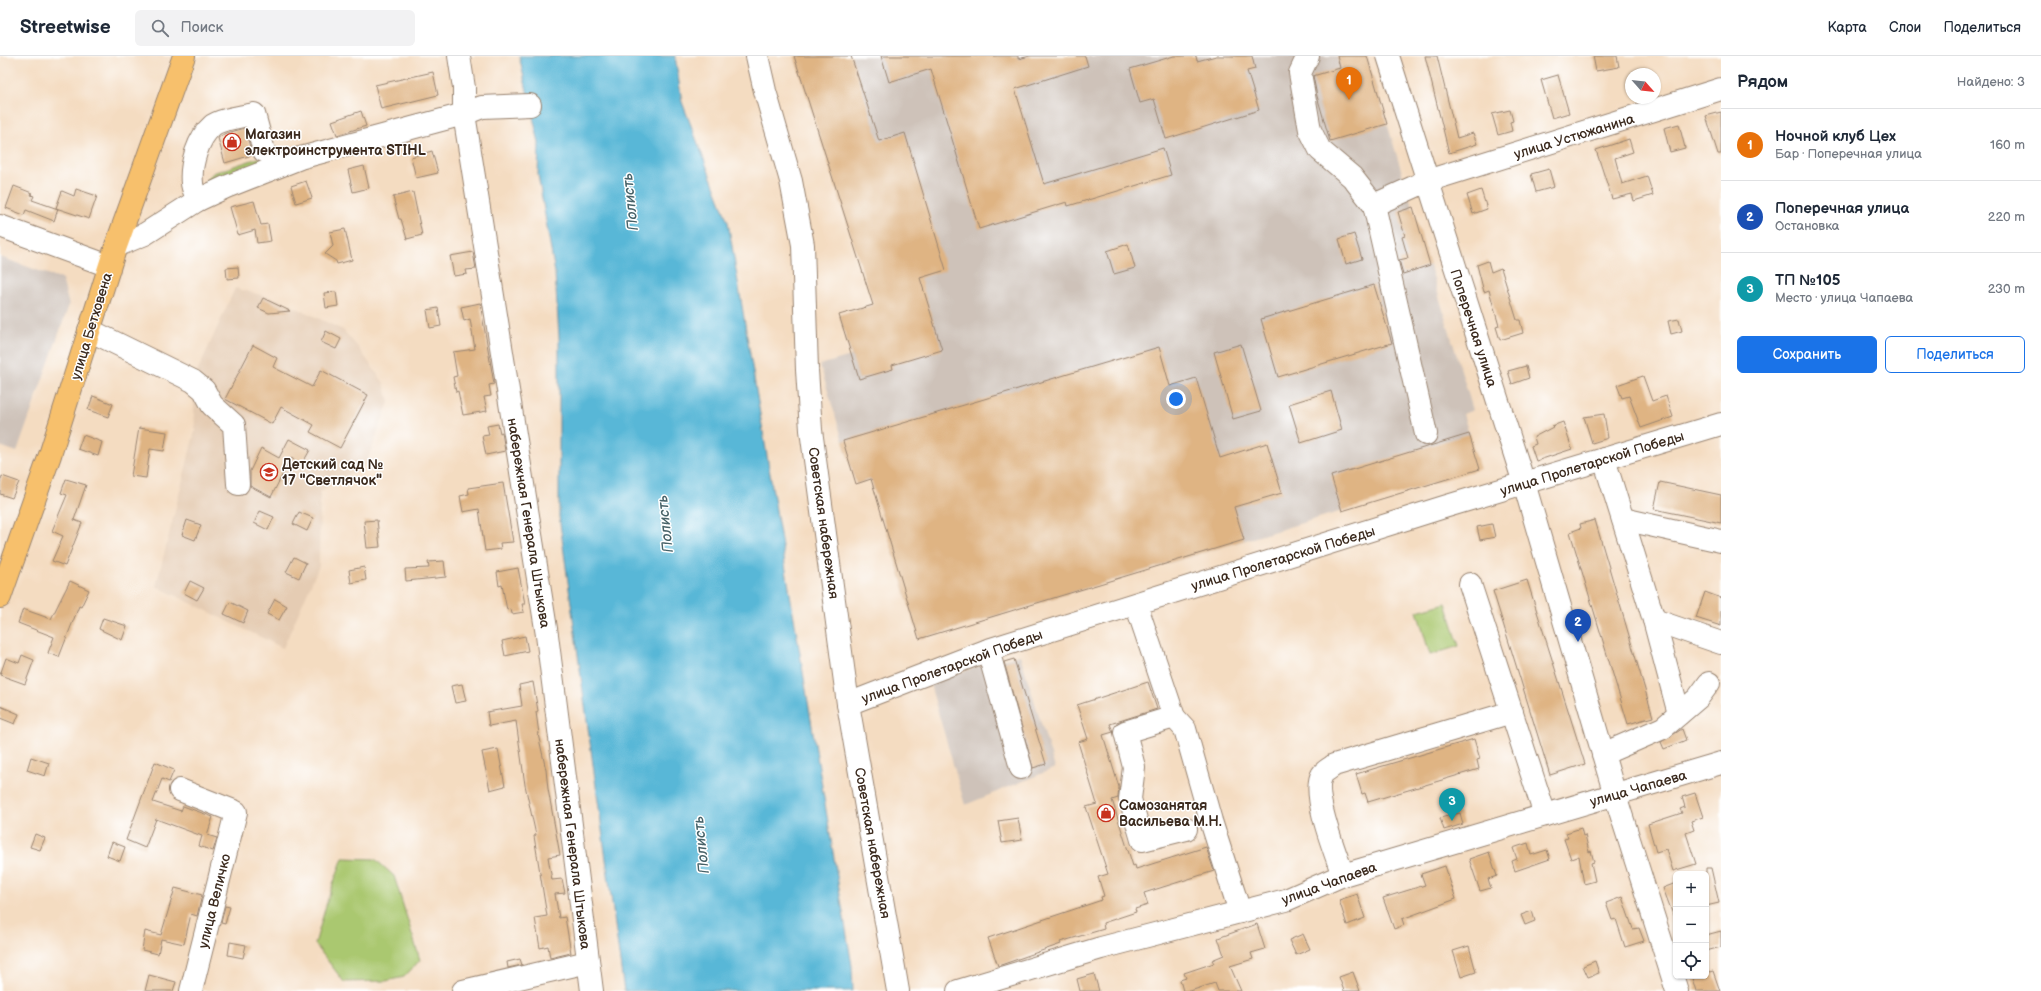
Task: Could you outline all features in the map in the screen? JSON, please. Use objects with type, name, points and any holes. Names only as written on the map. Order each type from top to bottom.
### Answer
[{"type":"main road","name":"улица Бетховена","points":[[1,592],[50,455],[112,256],[184,56]]},
{"type":"street","name":"набережная Генерала Штыкова","points":[[459,56],[464,88],[464,114],[547,635],[592,991]]},
{"type":"street","name":"Советская набережная","points":[[757,56],[765,91],[791,181],[803,245],[807,370],[811,430],[848,704],[898,991]]},
{"type":"street","points":[[1308,56],[1300,74],[1310,130],[1320,150],[1352,177],[1374,205],[1426,434]]},
{"type":"street","name":"Поперечная улица","points":[[1388,56],[1524,483],[1615,795],[1677,991]]},
{"type":"street","name":"улица Устюжанина","points":[[1374,205],[1427,182],[1721,89]]},
{"type":"street","points":[[0,226],[112,256],[198,200],[226,187],[300,158],[464,114],[482,107],[530,105]]},
{"type":"street","points":[[198,200],[192,184],[192,170],[195,156],[203,138],[213,125],[254,114],[264,151]]},
{"type":"street","points":[[89,330],[193,381],[204,390],[212,405],[234,425],[238,484]]},
{"type":"street","name":"улица Пролетарской Победы","points":[[848,704],[988,650],[1524,483],[1721,424]]},
{"type":"street","points":[[1604,459],[1654,620],[1679,714]]},
{"type":"street","points":[[1623,520],[1721,541]]},
{"type":"street","points":[[1470,584],[1545,815]]},
{"type":"street","points":[[1136,604],[1174,717],[1185,729],[1211,821],[1240,912]]},
{"type":"street","points":[[1654,620],[1721,643]]},
{"type":"street","points":[[988,650],[1021,768]]},
{"type":"street","points":[[1603,754],[1663,728],[1698,698],[1709,683]]},
{"type":"street","points":[[1342,875],[1322,813],[1319,790],[1322,775],[1334,765],[1512,712]]},
{"type":"street","points":[[1174,717],[1125,732],[1134,766],[1130,799],[1142,840],[1186,829]]},
{"type":"street","name":"улица Чапаева","points":[[958,991],[1101,948],[1286,900],[1342,875],[1721,763]]},
{"type":"street","name":"улица Величко","points":[[180,790],[236,812],[191,991]]},
{"type":"street","points":[[463,991],[588,962]]},
{"type":"shaded area","points":[[794,56],[1367,56],[1473,410],[1463,414],[1469,434],[1331,476],[1342,511],[919,639],[871,480],[856,484],[820,365],[851,356],[839,315],[873,304]]},
{"type":"shaded area","points":[[0,257],[62,279],[69,305],[17,452],[0,446]]},
{"type":"shaded area","name":"Детский сад № 17 \"Светлячок\"","points":[[235,288],[280,300],[343,330],[357,346],[384,383],[389,402],[366,465],[339,479],[320,492],[319,566],[283,648],[156,586],[195,431],[193,381]]},
{"type":"shaded area","points":[[1020,655],[1055,768],[965,805],[929,681]]},
{"type":"green space","points":[[277,152],[279,161],[204,186],[207,179],[213,173]]},
{"type":"green space","points":[[1446,603],[1459,646],[1430,655],[1417,611]]},
{"type":"green space","points":[[343,858],[375,859],[394,876],[420,960],[404,977],[386,981],[344,982],[315,944],[329,895]]},
{"type":"water","name":"Полисть","points":[[519,56],[675,56],[682,102],[728,222],[852,966],[853,991],[624,991],[559,516],[559,337],[555,273],[538,175],[539,143]]},
{"type":"building","points":[[794,56],[851,56],[879,141],[905,133],[946,270],[920,278],[942,350],[892,365],[893,369],[859,379],[839,315],[873,305]]},
{"type":"building","points":[[881,56],[1018,56],[1018,59],[1030,56],[1085,56],[1088,66],[1015,89],[1044,184],[1163,148],[1171,175],[1068,206],[1067,202],[979,229],[931,69],[889,82]]},
{"type":"building","points":[[1174,56],[1196,56],[1197,61],[1216,56],[1252,56],[1255,69],[1247,71],[1259,110],[1166,139],[1154,99],[1140,103],[1130,69]]},
{"type":"building","points":[[1337,56],[1367,56],[1387,124],[1330,141],[1313,76],[1340,68]]},
{"type":"building","points":[[1425,56],[1437,56],[1457,138],[1473,133],[1477,144],[1449,153]]},
{"type":"building","points":[[1593,56],[1617,56],[1619,67],[1596,71]]},
{"type":"building","points":[[433,72],[438,95],[381,109],[375,85]]},
{"type":"building","points":[[1558,75],[1569,113],[1552,118],[1541,80]]},
{"type":"building","points":[[1510,110],[1513,121],[1510,122],[1512,131],[1498,135],[1492,114]]},
{"type":"building","points":[[361,111],[366,126],[337,135],[332,121]]},
{"type":"building","points":[[1721,112],[1721,154],[1718,154],[1706,116]]},
{"type":"building","points":[[1679,124],[1685,148],[1670,152],[1664,128]]},
{"type":"building","points":[[245,128],[252,155],[225,163],[218,138],[224,134]]},
{"type":"building","points":[[1629,139],[1633,152],[1615,158],[1622,184],[1647,176],[1653,195],[1634,201],[1632,194],[1612,199],[1596,150]]},
{"type":"building","points":[[432,151],[438,173],[416,178],[411,157]]},
{"type":"building","points":[[364,166],[369,188],[353,192],[348,170]]},
{"type":"building","points":[[1549,169],[1554,187],[1536,192],[1531,174]]},
{"type":"building","points":[[306,181],[312,198],[296,203],[291,186]]},
{"type":"building","points":[[14,186],[32,193],[31,195],[34,196],[32,200],[58,209],[54,221],[26,210],[24,215],[6,208]]},
{"type":"building","points":[[76,189],[97,196],[89,219],[56,208],[62,191],[74,196]]},
{"type":"building","points":[[1481,190],[1487,209],[1473,214],[1467,195]]},
{"type":"building","points":[[413,192],[422,235],[407,239],[401,219],[399,219],[393,197]]},
{"type":"building","points":[[254,201],[261,225],[268,224],[271,241],[257,243],[255,230],[238,235],[230,207]]},
{"type":"building","points":[[1413,207],[1430,265],[1403,274],[1399,260],[1408,258],[1402,237],[1405,236],[1398,212]]},
{"type":"building","points":[[345,229],[352,260],[337,264],[336,261],[325,254],[333,246],[330,232]]},
{"type":"building","points":[[1354,234],[1362,259],[1346,264],[1339,239]]},
{"type":"building","points":[[1128,244],[1135,268],[1114,274],[1107,251]]},
{"type":"building","points":[[473,252],[476,269],[466,270],[467,274],[454,276],[450,256]]},
{"type":"building","points":[[1488,261],[1491,272],[1501,268],[1517,320],[1520,320],[1523,333],[1500,340],[1496,327],[1499,326],[1489,290],[1484,292],[1477,265]]},
{"type":"building","points":[[238,267],[239,278],[227,279],[226,268]]},
{"type":"building","points":[[1374,285],[1392,343],[1278,377],[1261,319]]},
{"type":"building","points":[[336,292],[338,306],[326,308],[324,293]]},
{"type":"building","points":[[263,298],[290,311],[269,313],[258,308]]},
{"type":"building","points":[[480,303],[494,384],[489,385],[491,396],[484,397],[487,411],[463,415],[458,391],[456,392],[453,377],[457,376],[453,352],[475,349],[470,319],[464,321],[461,307]]},
{"type":"building","points":[[438,308],[441,326],[430,328],[427,310]]},
{"type":"building","points":[[1679,319],[1682,331],[1671,334],[1668,321]]},
{"type":"building","points":[[326,331],[341,339],[336,349],[321,342]]},
{"type":"building","points":[[1241,344],[1261,411],[1233,419],[1214,352]]},
{"type":"building","points":[[253,345],[277,358],[273,367],[312,387],[321,370],[368,395],[340,448],[310,432],[314,425],[281,407],[272,424],[225,399]]},
{"type":"building","points":[[1159,347],[1170,386],[1196,378],[1220,458],[1267,443],[1282,493],[1234,507],[1244,540],[919,639],[871,479],[856,484],[843,441]]},
{"type":"building","points":[[1526,366],[1529,378],[1512,384],[1508,371]]},
{"type":"building","points":[[1643,376],[1652,401],[1666,396],[1673,417],[1641,428],[1629,396],[1622,398],[1617,385]]},
{"type":"building","points":[[1331,391],[1342,430],[1301,443],[1289,404]]},
{"type":"building","points":[[93,396],[113,404],[108,417],[88,410]]},
{"type":"building","points":[[1604,414],[1608,438],[1592,443],[1584,417]]},
{"type":"building","points":[[1563,422],[1572,449],[1536,461],[1531,446],[1536,444],[1534,437],[1553,427],[1552,426]]},
{"type":"building","points":[[498,424],[500,433],[502,432],[505,451],[486,455],[482,436],[489,435],[487,426]]},
{"type":"building","points":[[139,428],[167,432],[164,451],[150,449],[146,478],[131,476]]},
{"type":"building","points":[[1469,434],[1480,469],[1342,511],[1331,476]]},
{"type":"building","points":[[83,435],[102,442],[98,456],[78,449]]},
{"type":"building","points":[[289,439],[310,450],[302,464],[291,458],[271,497],[250,486],[250,471],[261,448],[279,458]]},
{"type":"building","points":[[2,476],[19,482],[12,498],[0,494],[0,483]]},
{"type":"building","points":[[66,479],[86,485],[74,520],[82,523],[65,566],[52,561],[63,536],[52,531],[67,495],[61,493]]},
{"type":"building","points":[[1660,482],[1721,495],[1721,523],[1654,509]]},
{"type":"building","points":[[503,483],[513,542],[500,543],[501,549],[485,551],[479,509],[463,512],[460,496],[469,494],[468,488]]},
{"type":"building","points":[[260,511],[274,517],[268,530],[254,523]]},
{"type":"building","points":[[299,512],[313,518],[307,531],[293,524]]},
{"type":"building","points":[[187,520],[201,525],[195,540],[182,535]]},
{"type":"building","points":[[377,520],[380,547],[367,548],[364,521]]},
{"type":"building","points":[[1595,520],[1653,717],[1628,724],[1570,532],[1581,528],[1580,524]]},
{"type":"building","points":[[1492,524],[1495,537],[1480,540],[1477,527]]},
{"type":"building","points":[[294,557],[306,563],[299,578],[286,572]]},
{"type":"building","points":[[444,561],[446,577],[406,581],[405,569],[429,568],[428,562]]},
{"type":"building","points":[[364,567],[366,580],[351,583],[349,570]]},
{"type":"building","points":[[518,568],[525,604],[522,604],[524,612],[512,614],[511,609],[507,610],[502,585],[499,586],[497,572]]},
{"type":"building","points":[[1527,580],[1585,764],[1550,775],[1493,591]]},
{"type":"building","points":[[70,581],[89,590],[81,607],[79,606],[59,657],[48,653],[54,637],[18,623],[23,609],[51,619]]},
{"type":"building","points":[[190,581],[204,588],[197,600],[184,593]]},
{"type":"building","points":[[1705,592],[1721,598],[1721,626],[1696,618]]},
{"type":"building","points":[[275,599],[287,606],[279,620],[267,614]]},
{"type":"building","points":[[230,602],[248,611],[243,623],[224,614]]},
{"type":"building","points":[[103,618],[127,626],[122,640],[99,629]]},
{"type":"building","points":[[525,636],[528,651],[505,656],[502,641]]},
{"type":"building","points":[[22,655],[34,660],[25,684],[0,675],[6,658],[19,663]]},
{"type":"building","points":[[1014,659],[1046,764],[1033,768],[1004,662]]},
{"type":"building","points":[[533,682],[538,711],[536,712],[538,734],[546,770],[560,855],[548,857],[552,880],[562,879],[565,893],[555,894],[559,918],[565,917],[571,953],[550,958],[548,946],[540,948],[535,918],[547,916],[534,836],[536,835],[525,785],[516,721],[489,726],[487,712],[522,706],[519,685]]},
{"type":"building","points":[[1148,682],[1157,709],[1110,724],[1113,732],[1103,735],[1119,787],[1118,798],[1112,800],[1133,866],[1135,865],[1136,869],[1206,847],[1214,871],[1144,893],[1148,905],[1135,909],[1136,912],[1103,923],[1104,929],[1060,942],[1061,944],[998,966],[988,938],[1102,900],[1101,897],[1104,896],[1098,877],[1108,874],[1086,807],[1097,804],[1078,742],[1088,739],[1077,705]]},
{"type":"building","points":[[462,684],[466,701],[455,703],[451,686]]},
{"type":"building","points":[[0,706],[19,714],[15,724],[0,718]]},
{"type":"building","points":[[1682,729],[1686,740],[1664,749],[1661,742]]},
{"type":"building","points":[[1474,739],[1480,759],[1477,760],[1479,769],[1368,802],[1365,793],[1362,794],[1356,774]]},
{"type":"building","points":[[498,749],[505,786],[490,790],[482,752]]},
{"type":"building","points":[[31,757],[49,763],[45,776],[27,770]]},
{"type":"building","points":[[155,762],[174,770],[169,782],[162,779],[153,802],[181,811],[183,806],[213,817],[207,835],[217,838],[213,851],[199,846],[202,836],[156,819],[145,848],[126,840]]},
{"type":"building","points":[[1695,793],[1703,817],[1691,821],[1694,830],[1686,833],[1696,864],[1673,871],[1666,849],[1656,852],[1648,824],[1682,813],[1680,809],[1685,807],[1682,797]]},
{"type":"building","points":[[1460,813],[1463,824],[1444,830],[1440,818]]},
{"type":"building","points":[[1018,818],[1022,840],[1002,843],[998,821]]},
{"type":"building","points":[[1581,828],[1583,836],[1585,835],[1589,852],[1591,851],[1594,862],[1591,863],[1595,881],[1584,884],[1579,856],[1571,859],[1564,839],[1568,838],[1566,833]]},
{"type":"building","points":[[35,834],[45,838],[40,850],[30,847]]},
{"type":"building","points":[[112,842],[125,847],[120,861],[107,856]]},
{"type":"building","points":[[1528,843],[1531,855],[1547,850],[1550,859],[1515,871],[1512,861],[1517,859],[1513,848]]},
{"type":"building","points":[[1489,852],[1497,876],[1488,879],[1491,888],[1480,891],[1469,859]]},
{"type":"building","points":[[1445,866],[1456,899],[1402,919],[1404,925],[1394,929],[1383,898],[1425,885],[1421,874]]},
{"type":"building","points":[[1706,868],[1711,868],[1719,903],[1709,905],[1709,871],[1706,871]]},
{"type":"building","points":[[1673,884],[1673,915],[1663,888]]},
{"type":"building","points":[[175,888],[202,895],[197,916],[191,914],[184,944],[161,939],[158,954],[142,950],[145,931],[161,935]]},
{"type":"building","points":[[1357,894],[1365,918],[1347,925],[1339,900]]},
{"type":"building","points":[[1622,897],[1633,929],[1639,928],[1644,941],[1625,947],[1616,919],[1612,920],[1606,903]]},
{"type":"building","points":[[225,906],[230,907],[225,924],[221,923]]},
{"type":"building","points":[[1532,911],[1535,921],[1525,925],[1521,915]]},
{"type":"building","points":[[1257,924],[1265,949],[1251,953],[1253,959],[1230,966],[1241,991],[1218,991],[1215,983],[1190,991],[1183,991],[1180,980],[1186,978],[1184,973],[1214,963],[1212,960],[1224,955],[1218,938]]},
{"type":"building","points":[[1721,931],[1721,947],[1709,950],[1709,934]]},
{"type":"building","points":[[1303,934],[1310,949],[1296,955],[1289,940]]},
{"type":"building","points":[[230,942],[246,945],[243,958],[228,955]]},
{"type":"building","points":[[1469,946],[1476,972],[1461,977],[1453,951]]},
{"type":"building","points":[[520,959],[522,965],[508,968],[507,962]]},
{"type":"building","points":[[1595,961],[1599,973],[1588,977],[1583,966]]},
{"type":"building","points":[[1713,971],[1720,991],[1696,991],[1692,979],[1709,979],[1709,972]]},
{"type":"building","points":[[1353,972],[1360,991],[1344,991],[1339,977]]},
{"type":"building","points":[[1094,974],[1099,991],[1080,991],[1077,979]]},
{"type":"building","points":[[149,975],[176,982],[173,991],[145,991]]},
{"type":"place","name":"Ночной клуб Цех","points":[[1349,100]]},
{"type":"place","name":"Магазин электроинструмента STIHL","points":[[232,142]]},
{"type":"place","name":"Детский сад № 17 \"Светлячок\"","points":[[269,472]]},
{"type":"place","name":"Поперечная улица","points":[[1578,642]]},
{"type":"place","name":"Самозанятая Васильева М.Н.","points":[[1106,813]]},
{"type":"place","name":"ТП №105","points":[[1452,821]]}]
